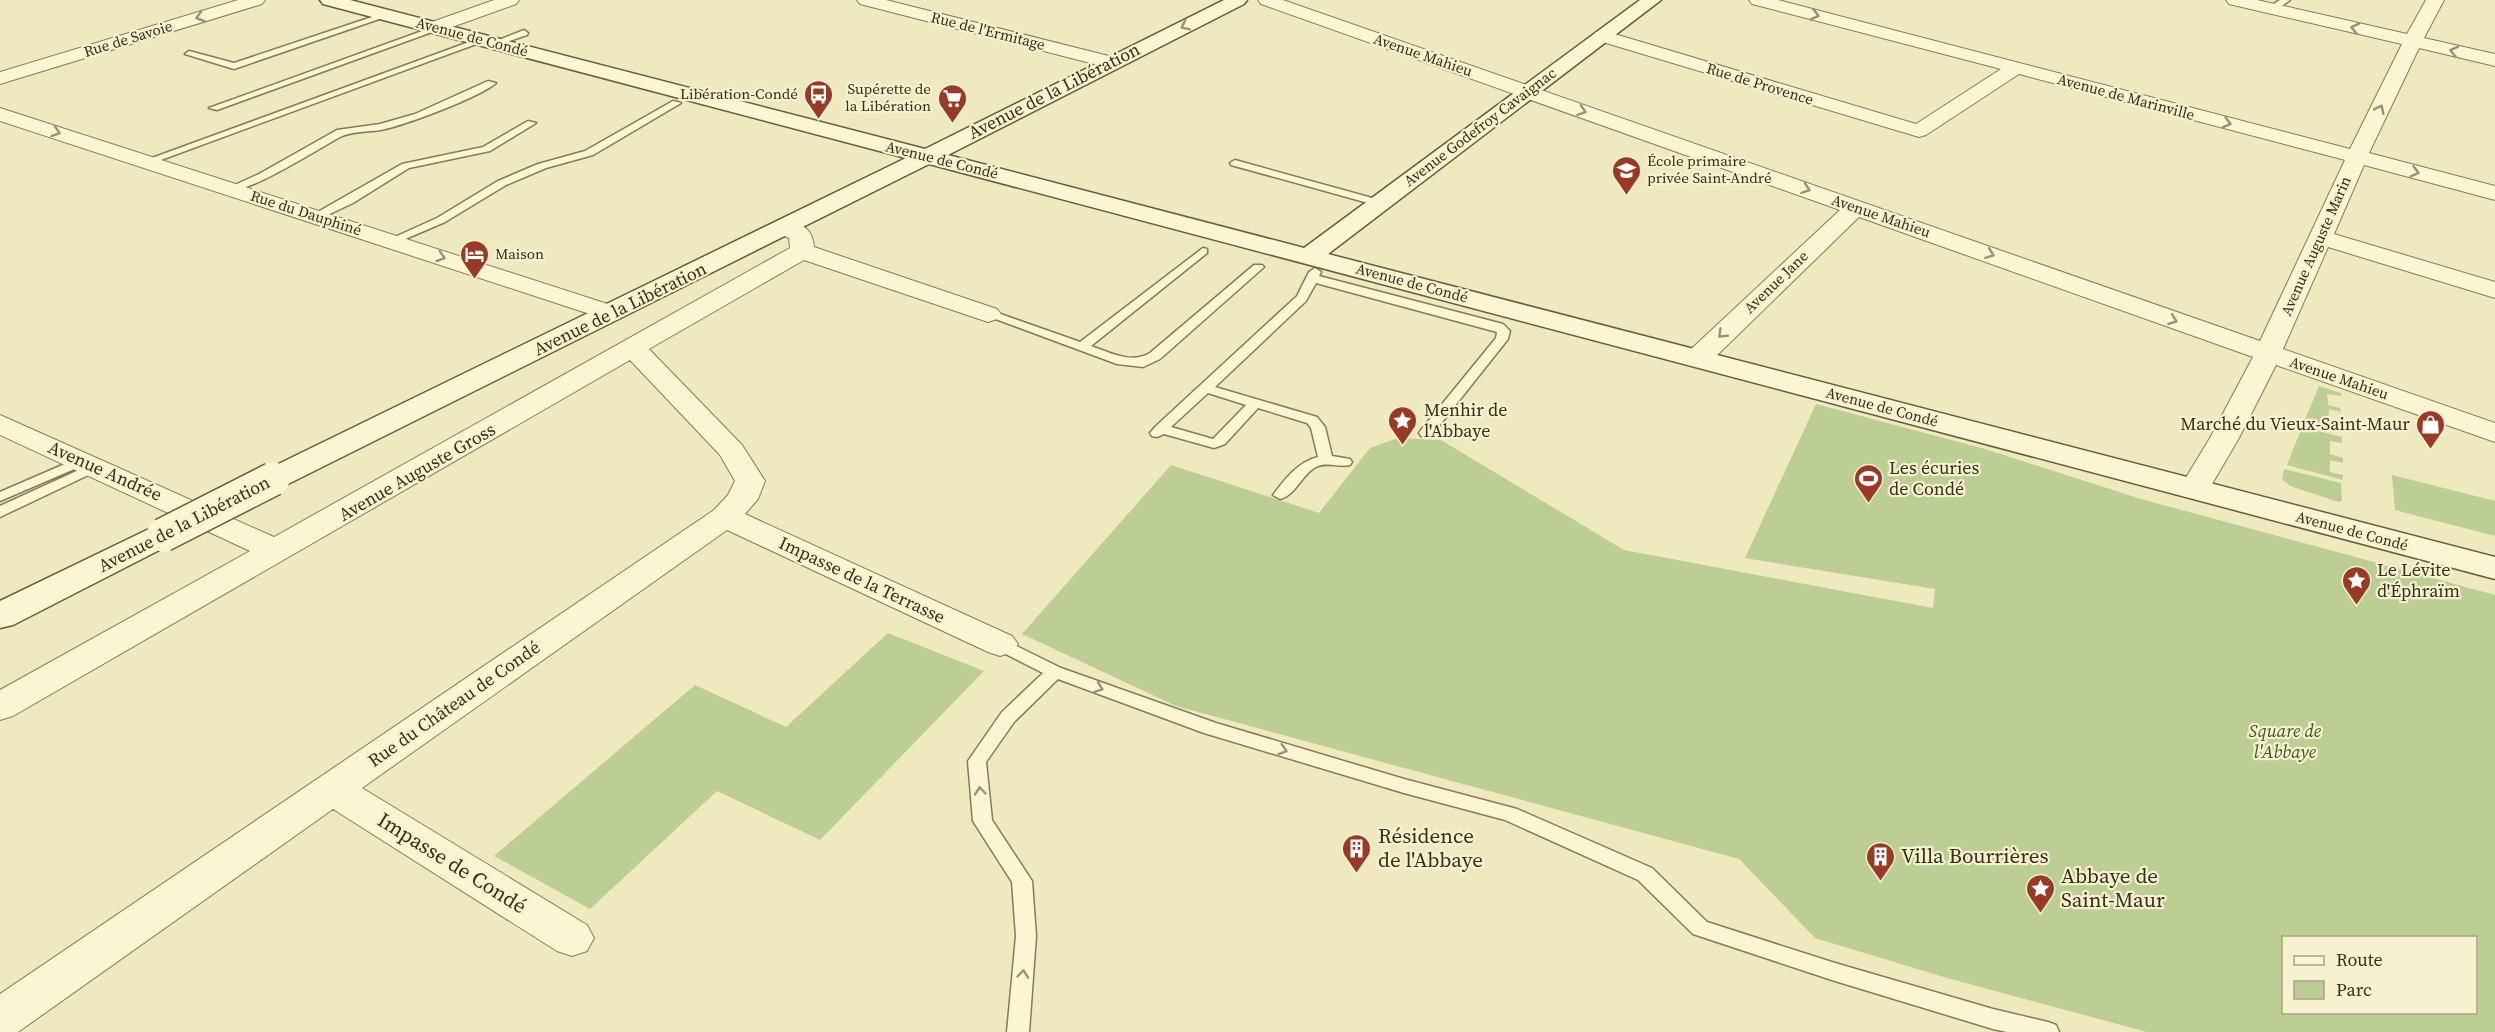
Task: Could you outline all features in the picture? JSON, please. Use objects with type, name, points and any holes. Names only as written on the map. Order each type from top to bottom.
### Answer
[{"type":"main road","name":"Avenue de Condé","points":[[329,0],[927,156],[1315,266],[1698,358],[2495,568]]},
{"type":"main road","name":"Avenue de la Libération","points":[[0,616],[786,228],[1110,62],[1238,0]]},
{"type":"main road","name":"Avenue Godefroy Cavaignac","points":[[1315,266],[1379,202],[1652,0]]},
{"type":"street","name":"Rue de Savoie","points":[[0,78],[256,0]]},
{"type":"street","points":[[437,28],[510,0]]},
{"type":"street","name":"Rue de l'Ermitage","points":[[866,0],[1110,62]]},
{"type":"street","name":"Avenue Mahieu","points":[[1267,0],[2495,433]]},
{"type":"street","name":"Avenue de Marinville","points":[[1758,0],[2495,193]]},
{"type":"street","points":[[2235,0],[2279,4],[2412,41],[2495,60]]},
{"type":"street","name":"Avenue Auguste Marin","points":[[2194,489],[2222,447],[2268,353],[2356,157],[2412,41],[2435,0]]},
{"type":"street","name":"Rue de Provence","points":[[1602,36],[1918,131],[2016,68]]},
{"type":"street","name":"Rue du Dauphiné","points":[[0,114],[611,313]]},
{"type":"street","name":"Avenue Jane","points":[[1698,358],[1856,207]]},
{"type":"street","points":[[786,228],[801,234],[802,252],[988,314]]},
{"type":"street","points":[[2320,237],[2495,290]]},
{"type":"street","name":"Avenue Auguste Gross","points":[[0,706],[275,550],[329,522],[802,252]]},
{"type":"street","name":"Rue du Château de Condé","points":[[0,1019],[725,516],[742,499],[750,481],[732,451],[633,348]]},
{"type":"street","name":"Avenue Andrée","points":[[0,424],[87,464],[150,489],[275,550]]},
{"type":"street","name":"Impasse de la Terrasse","points":[[725,516],[1000,644]]},
{"type":"street","name":"Impasse de Condé","points":[[332,789],[572,938]]},
{"type":"lane","points":[[189,54],[234,66],[387,15]]},
{"type":"lane","points":[[214,108],[437,28]]},
{"type":"lane","points":[[146,162],[489,41],[524,33]]},
{"type":"lane","points":[[231,189],[263,176],[341,132],[381,127],[418,116],[491,83]]},
{"type":"lane","points":[[392,242],[441,220],[502,183],[542,166],[589,153],[676,103]]},
{"type":"lane","points":[[315,217],[349,201],[406,166],[486,149],[531,123]]},
{"type":"lane","points":[[1235,163],[1379,202]]},
{"type":"lane","points":[[1082,347],[1203,251]]},
{"type":"lane","points":[[1256,402],[1220,441],[1214,444],[1159,431],[1302,298],[1315,266],[1499,327],[1504,331],[1502,339],[1426,433]]},
{"type":"lane","points":[[988,314],[1122,361],[1143,363],[1155,356],[1258,267]]},
{"type":"lane","points":[[1205,388],[1312,420],[1318,427],[1326,459]]},
{"type":"lane","points":[[1280,495],[1310,462],[1326,459],[1345,462]]},
{"type":"lane","points":[[0,497],[87,464]]},
{"type":"lane","points":[[0,512],[87,464]]},
{"type":"lane","points":[[1000,644],[1055,672],[1210,728],[1404,786],[1510,814],[1645,874],[1700,928],[1995,1025],[2048,1032]]},
{"type":"lane","points":[[1018,1032],[1026,936],[1022,881],[983,821],[977,761],[1008,717],[1055,672]]},
{"type":"green space","points":[[2319,386],[2341,393],[2341,396],[2327,394],[2328,405],[2340,408],[2341,412],[2329,409],[2328,420],[2342,424],[2342,432],[2304,422]]},
{"type":"green space","name":"Square de l'Abbaye","points":[[1816,404],[1985,449],[2141,499],[2495,595],[2495,1032],[2147,1032],[1947,978],[1815,938],[1739,859],[1176,706],[1022,634],[1171,465],[1319,513],[1370,448],[1398,438],[1441,440],[1624,550],[1933,608],[1935,589],[1745,558]]},
{"type":"green space","points":[[2302,427],[2342,437],[2342,443],[2330,441],[2330,454],[2343,458],[2343,463],[2330,460],[2330,472],[2343,475],[2343,480],[2287,465]]},
{"type":"green space","points":[[2284,469],[2341,483],[2342,500],[2339,502],[2290,486],[2282,479]]},
{"type":"green space","points":[[2392,475],[2495,501],[2495,536],[2395,510]]},
{"type":"green space","points":[[888,633],[984,671],[820,840],[717,791],[590,909],[494,856],[695,685],[786,727]]},
{"type":"place","name":"Libération-Condé","points":[[819,120]]},
{"type":"place","name":"Supérette de la Libération","points":[[952,124]]},
{"type":"place","name":"École primaire privée Saint-André","points":[[1626,196]]},
{"type":"place","name":"Maison","points":[[474,280]]},
{"type":"place","name":"Menhir de l'Abbaye","points":[[1403,446]]},
{"type":"place","name":"Marché du Vieux-Saint-Maur","points":[[2431,450]]},
{"type":"place","name":"Les écuries de Condé","points":[[1868,504]]},
{"type":"place","name":"Le Lévite d'Éphraïm","points":[[2356,606]]},
{"type":"place","name":"Résidence de l'Abbaye","points":[[1357,874]]},
{"type":"place","name":"Villa Bourrières","points":[[1880,882]]},
{"type":"place","name":"Abbaye de Saint-Maur","points":[[2040,914]]}]
